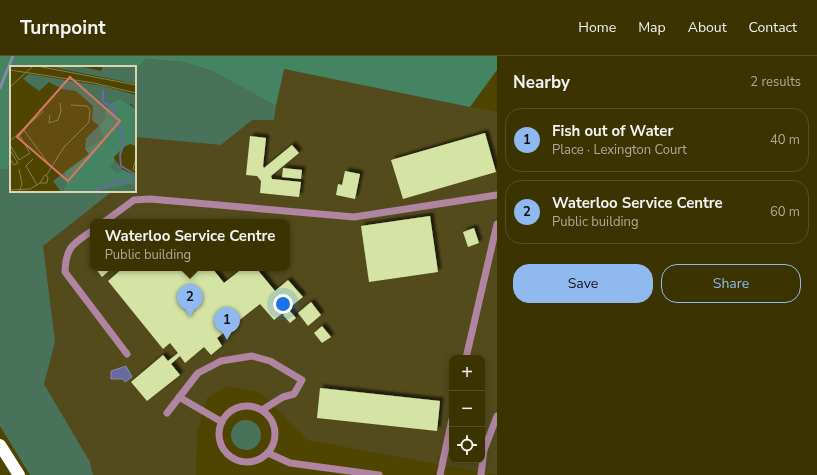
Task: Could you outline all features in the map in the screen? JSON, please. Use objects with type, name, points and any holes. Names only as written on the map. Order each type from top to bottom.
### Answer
[{"type":"highway","points":[[0,445],[19,475]]},
{"type":"street","points":[[108,219],[134,200],[150,199],[354,216],[497,195]]},
{"type":"street","points":[[467,355],[497,224]]},
{"type":"street","points":[[90,232],[75,243],[66,254],[65,272],[127,354]]},
{"type":"street","points":[[167,413],[198,373],[221,361],[252,356],[270,361],[302,380],[294,394],[283,397],[262,410]]},
{"type":"street","points":[[179,398],[222,422]]},
{"type":"street","points":[[242,407],[252,407],[262,410],[269,417],[274,430],[273,445],[268,453],[260,459],[250,462],[239,461],[230,456],[223,448],[219,438],[222,422],[232,410],[242,407]]},
{"type":"street","points":[[481,475],[484,450],[497,416]]},
{"type":"street","points":[[440,475],[450,427]]},
{"type":"street","points":[[268,453],[290,463],[379,475]]},
{"type":"shaded area","points":[[283,69],[497,112],[497,475],[307,440],[261,393],[228,386],[207,398],[197,433],[196,475],[93,475],[90,462],[44,384],[54,342],[43,246],[110,192],[136,192],[136,137],[221,145],[252,120],[274,120]]},
{"type":"green space","points":[[0,56],[497,56],[497,70],[470,107],[284,69],[276,106],[212,71],[183,62],[146,59],[136,70],[136,66],[10,66],[10,169],[0,169]]},
{"type":"green space","points":[[146,59],[183,62],[212,71],[276,106],[274,120],[252,120],[221,145],[136,137],[136,70]]},
{"type":"green space","points":[[0,169],[10,169],[10,192],[110,192],[43,246],[55,342],[44,384],[90,462],[93,475],[30,475],[0,426]]},
{"type":"green space","points":[[246,420],[257,424],[261,435],[257,446],[246,450],[235,446],[231,435],[235,424]]},
{"type":"water","points":[[126,366],[132,377],[125,382],[123,379],[111,379],[111,371]]},
{"type":"building","points":[[485,133],[496,172],[403,199],[391,160]]},
{"type":"building","points":[[250,136],[266,138],[264,168],[292,145],[299,153],[271,176],[272,179],[301,182],[299,197],[260,193],[261,181],[257,176],[246,175]]},
{"type":"building","points":[[283,168],[302,170],[301,179],[282,177]]},
{"type":"building","points":[[345,171],[360,174],[355,199],[336,195],[338,184],[342,185]]},
{"type":"building","points":[[430,216],[438,272],[369,282],[361,226]]},
{"type":"building","points":[[474,228],[479,243],[468,247],[463,232]]},
{"type":"building","points":[[97,271],[109,271],[102,277]]},
{"type":"building","points":[[120,271],[214,271],[224,283],[239,271],[258,271],[275,291],[288,280],[303,297],[274,320],[260,304],[217,338],[222,346],[211,355],[204,347],[185,363],[180,356],[171,364],[180,375],[147,401],[131,382],[163,355],[168,361],[178,353],[170,343],[163,349],[108,281]]},
{"type":"building","points":[[311,302],[321,315],[308,326],[298,313]]},
{"type":"building","points":[[289,310],[296,318],[290,323],[283,315]]},
{"type":"building","points":[[322,326],[331,337],[322,343],[314,333]]},
{"type":"building","points":[[320,388],[440,401],[437,431],[317,418]]},
{"type":"waterway","points":[[0,88],[13,56]]},
{"type":"place","name":"Waterloo Service Centre","points":[[190,317]]},
{"type":"place","name":"Fish out of Water","points":[[227,340]]}]
